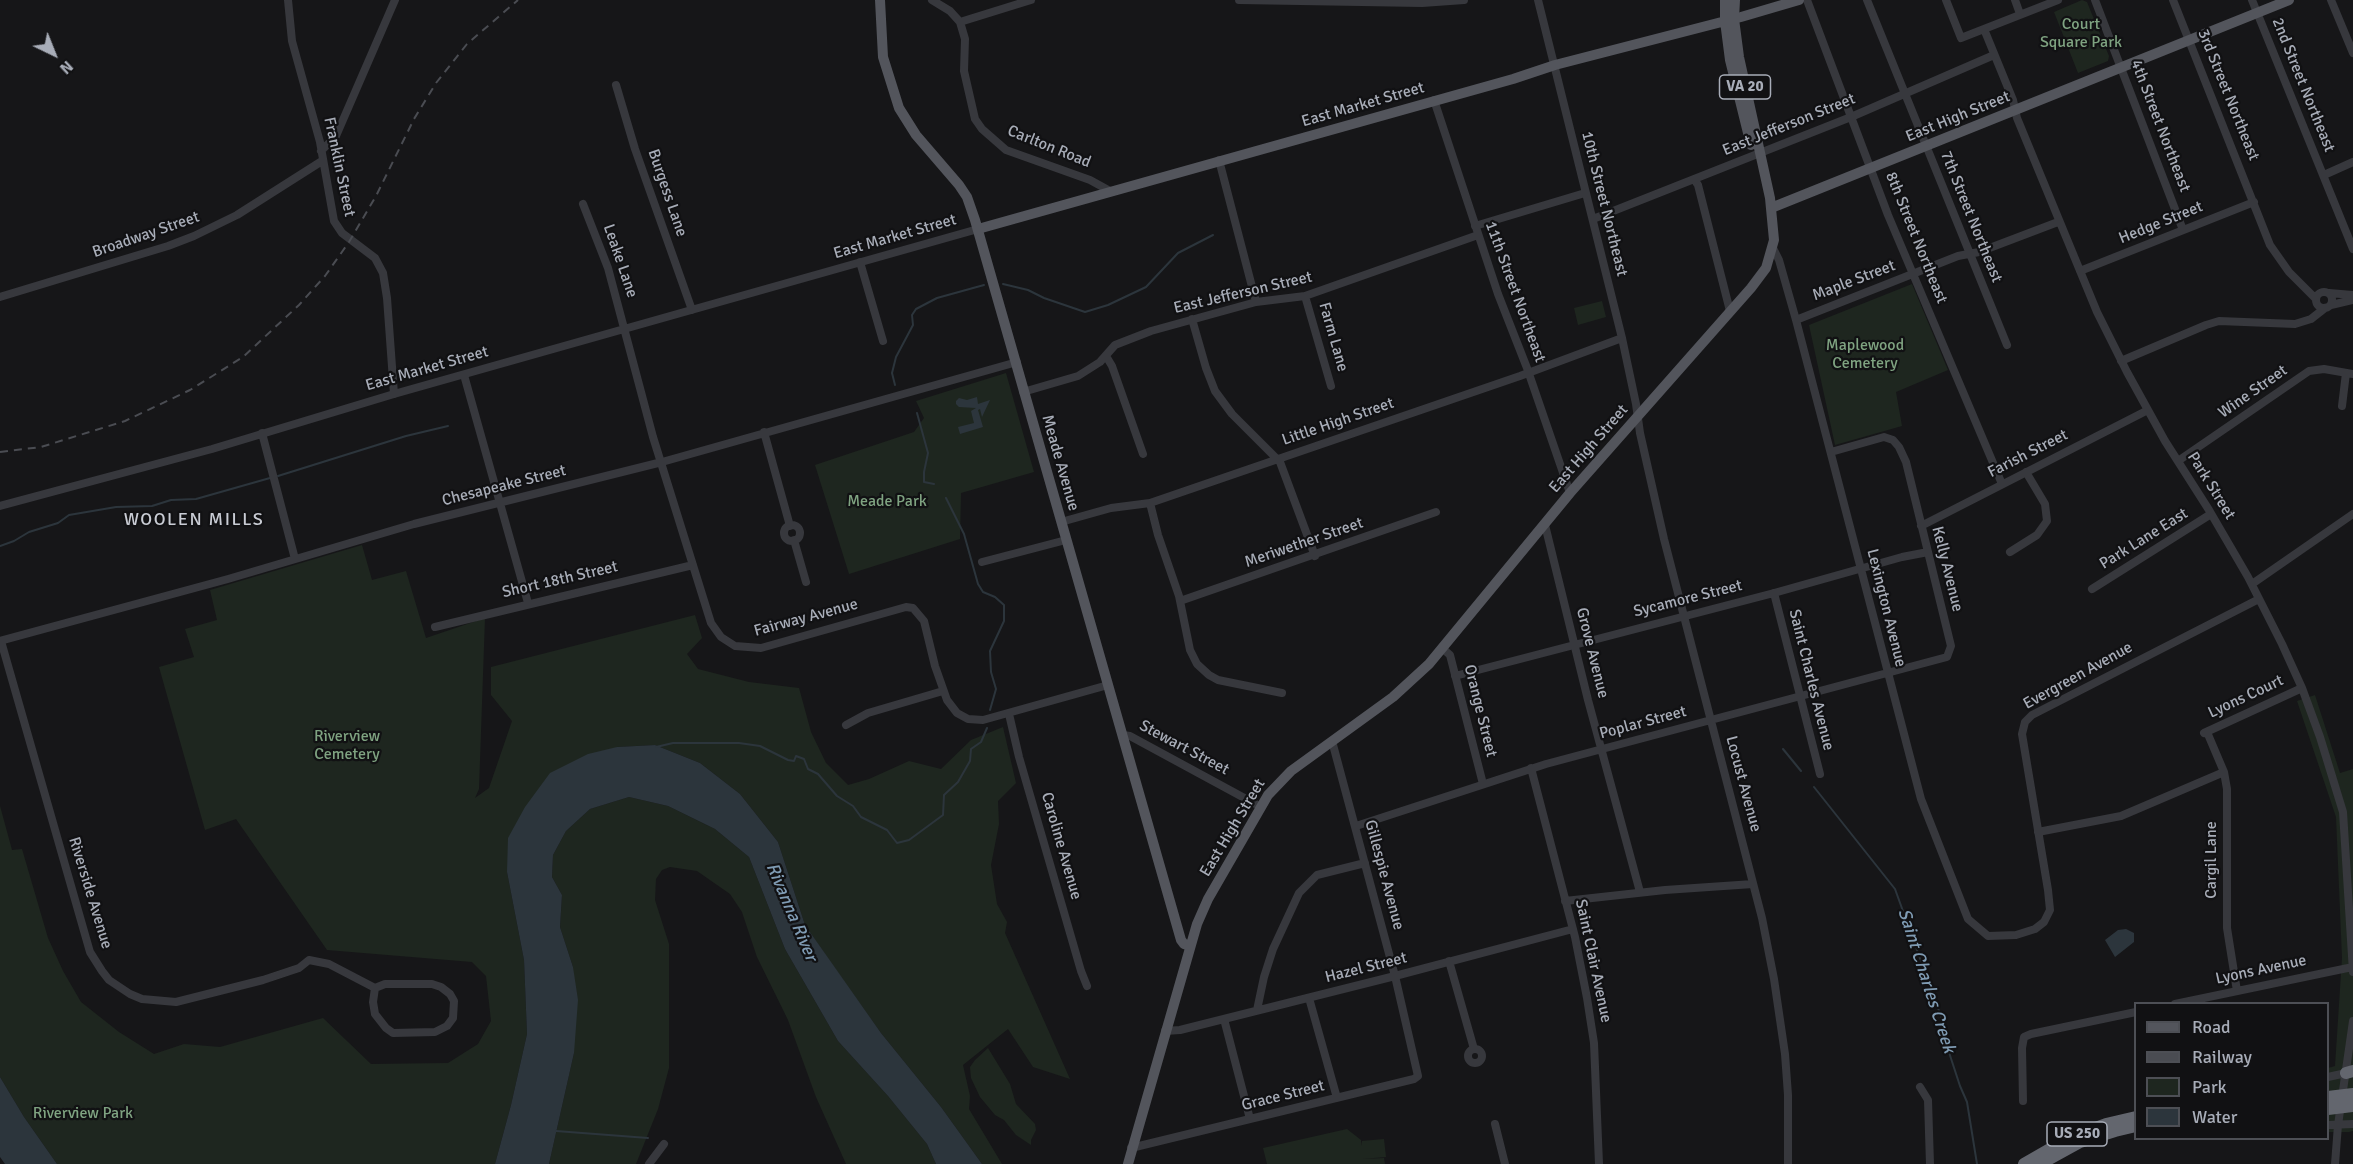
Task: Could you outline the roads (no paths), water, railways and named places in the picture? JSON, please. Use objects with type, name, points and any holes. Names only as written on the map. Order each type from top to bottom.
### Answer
[{"type":"highway","points":[[2329,1097],[2348,1092]]},
{"type":"highway","points":[[2334,1110],[2353,1107]]},
{"type":"highway","name":"US 250","points":[[2024,1164],[2056,1144],[2078,1134],[2134,1117]]},
{"type":"highway","name":"US 250","points":[[2040,1164],[2080,1142],[2134,1127]]},
{"type":"main road","name":"Meade Avenue","points":[[880,0],[884,57],[899,108],[916,135],[967,197],[978,229],[1181,940],[1190,946]]},
{"type":"main road","points":[[1725,0],[1730,20],[1730,60],[1771,208]]},
{"type":"main road","points":[[1730,20],[1735,0]]},
{"type":"main road","name":"East Market Street","points":[[978,229],[1555,65],[1799,0]]},
{"type":"main road","name":"East High Street","points":[[1128,1164],[1190,946],[1208,899],[1261,807],[1281,779],[1404,688],[1442,648],[1570,493],[1762,274],[1773,248],[1771,208],[2289,0]]},
{"type":"street","name":"Franklin Street","points":[[288,0],[292,41],[321,151],[334,221],[342,233],[375,258],[382,273],[387,298],[394,394]]},
{"type":"street","points":[[321,151],[336,136],[395,0]]},
{"type":"street","points":[[932,0],[950,11],[960,22],[1031,0]]},
{"type":"street","points":[[1239,0],[1422,3],[1464,0]]},
{"type":"street","name":"10th Street Northeast","points":[[1538,0],[1622,338],[1637,417]]},
{"type":"street","name":"8th Street Northeast","points":[[1807,0],[1871,168],[2002,484]]},
{"type":"street","name":"7th Street Northeast","points":[[1867,0],[2007,345]]},
{"type":"street","points":[[1946,0],[1961,38],[2058,0]]},
{"type":"street","points":[[2015,0],[2020,14]]},
{"type":"street","name":"4th Street Northeast","points":[[2095,0],[2183,230]]},
{"type":"street","name":"3rd Street Northeast","points":[[2173,0],[2271,245],[2289,272],[2323,300]]},
{"type":"street","name":"2nd Street Northeast","points":[[2252,0],[2353,249]]},
{"type":"street","points":[[2331,0],[2353,54]]},
{"type":"street","name":"Carlton Road","points":[[960,22],[964,39],[964,70],[975,119],[982,129],[1006,150],[1090,180],[1110,191]]},
{"type":"street","name":"Park Street","points":[[1984,29],[2058,222],[2121,361],[2178,462],[2252,584],[2302,688],[2320,736],[2343,812],[2353,972]]},
{"type":"street","name":"East Jefferson Street","points":[[1593,219],[1851,117],[1994,55]]},
{"type":"street","name":"Burgess Lane","points":[[616,85],[635,149],[692,310]]},
{"type":"street","name":"11th Street Northeast","points":[[1434,100],[1478,235],[1570,493]]},
{"type":"street","points":[[1219,160],[1256,302]]},
{"type":"street","name":"Broadway Street","points":[[0,297],[194,236],[237,215],[322,161]]},
{"type":"street","points":[[2324,175],[2353,162]]},
{"type":"street","points":[[1694,179],[1703,205],[1730,311]]},
{"type":"street","points":[[1475,226],[1585,193]]},
{"type":"street","name":"Hedge Street","points":[[2080,272],[2254,202]]},
{"type":"street","name":"Leake Lane","points":[[583,204],[608,268],[626,329]]},
{"type":"street","name":"Maple Street","points":[[1796,320],[2058,222]]},
{"type":"street","name":"East Market Street","points":[[0,506],[93,482],[394,394],[978,229]]},
{"type":"street","name":"East Jefferson Street","points":[[1023,392],[1071,379],[1088,371],[1115,345],[1192,319],[1256,302],[1305,296],[1478,235]]},
{"type":"street","name":"Lexington Avenue","points":[[1773,248],[1779,260],[1796,320],[1921,799],[1968,920],[1988,936],[2016,935]]},
{"type":"street","points":[[860,262],[883,341]]},
{"type":"street","name":"Farm Lane","points":[[1305,296],[1331,386]]},
{"type":"street","points":[[2121,361],[2219,321],[2295,324],[2303,322],[2323,300],[2353,297]]},
{"type":"street","points":[[1192,319],[1215,391],[1232,414],[1278,459],[1315,556]]},
{"type":"street","name":"Fairway Avenue","points":[[626,329],[693,565],[715,630],[728,642],[744,648],[761,648],[906,607],[913,608],[924,621],[943,691],[952,708],[968,719],[983,720],[1009,714],[1108,685]]},
{"type":"street","name":"Little High Street","points":[[1061,522],[1111,508],[1150,503],[1528,373],[1622,338]]},
{"type":"street","points":[[1106,356],[1112,366],[1143,454]]},
{"type":"street","name":"Chesapeake Street","points":[[1,641],[296,560],[414,524],[662,462],[1017,362]]},
{"type":"street","name":"Wine Street","points":[[2178,462],[2309,371],[2324,369],[2350,374]]},
{"type":"street","points":[[2342,406],[2350,374]]},
{"type":"street","points":[[464,375],[528,603]]},
{"type":"street","name":"Farish Street","points":[[1921,526],[2148,410]]},
{"type":"street","name":"Locust Avenue","points":[[1637,417],[1658,515],[1770,956],[1785,1054],[1788,1095],[1788,1164]]},
{"type":"street","points":[[764,432],[790,526],[796,526],[799,530],[798,537],[794,540],[806,582]]},
{"type":"street","points":[[262,434],[296,560]]},
{"type":"street","name":"Kelly Avenue","points":[[1831,452],[1889,438],[1893,440],[1903,455],[1951,646],[1950,654],[1940,660]]},
{"type":"street","points":[[2010,552],[2037,535],[2047,521],[2045,504],[2026,472]]},
{"type":"street","points":[[1150,503],[1180,601],[1190,650],[1202,670],[1223,681],[1282,693]]},
{"type":"street","name":"Meriwether Street","points":[[1180,601],[1315,556],[1436,512]]},
{"type":"street","name":"Park Lane East","points":[[2092,589],[2211,514]]},
{"type":"street","points":[[2252,584],[2353,514]]},
{"type":"street","name":"Grove Avenue","points":[[1545,525],[1640,892]]},
{"type":"street","points":[[982,562],[1066,540]]},
{"type":"street","name":"Sycamore Street","points":[[1455,676],[1928,552]]},
{"type":"street","name":"Short 18th Street","points":[[435,627],[693,565]]},
{"type":"street","name":"Saint Charles Avenue","points":[[1774,593],[1820,774]]},
{"type":"street","name":"Evergreen Avenue","points":[[2016,935],[2040,926],[2050,910],[2022,734],[2025,722],[2029,717],[2259,598]]},
{"type":"street","name":"Riverside Avenue","points":[[1,641],[90,952],[109,980],[142,999],[177,1002],[263,980],[299,968],[309,960],[329,964],[375,988]]},
{"type":"street","name":"Orange Street","points":[[1442,648],[1450,655],[1483,784]]},
{"type":"street","name":"Poplar Street","points":[[1356,826],[1531,768],[1940,660]]},
{"type":"street","name":"Lyons Court","points":[[2204,733],[2302,688]]},
{"type":"street","points":[[846,725],[868,713],[943,691]]},
{"type":"street","name":"Caroline Avenue","points":[[1009,714],[1019,757],[1087,986]]},
{"type":"street","name":"Cargil Lane","points":[[2204,733],[2224,772],[2227,789],[2227,928],[2236,991]]},
{"type":"street","name":"Stewart Street","points":[[1123,735],[1128,735],[1261,807]]},
{"type":"street","name":"Gillespie Avenue","points":[[1332,741],[1414,1052]]},
{"type":"street","name":"Saint Clair Avenue","points":[[1531,768],[1573,929],[1587,998],[1594,1043],[1599,1164]]},
{"type":"street","points":[[2038,832],[2100,822],[2121,816],[2224,772]]},
{"type":"street","points":[[1257,1010],[1273,949],[1299,893],[1317,875],[1365,863]]},
{"type":"street","points":[[1565,901],[1640,892],[1753,884]]},
{"type":"street","name":"Hazel Street","points":[[1165,1031],[1180,1030],[1309,998],[1573,929]]},
{"type":"street","points":[[1449,961],[1474,1049]]},
{"type":"street","name":"Lyons Avenue","points":[[2184,1002],[2353,967]]},
{"type":"street","points":[[385,984],[432,984],[441,987],[450,994],[454,1001],[453,1018],[447,1026],[435,1032],[393,1033],[375,1014],[373,1002],[375,988],[385,984]]},
{"type":"street","points":[[1309,998],[1337,1098]]},
{"type":"street","points":[[2023,1101],[2022,1047],[2025,1037],[2134,1012]]},
{"type":"street","points":[[1224,1018],[1250,1119]]},
{"type":"street","points":[[2335,1164],[2338,1125],[2334,1110],[2348,1092],[2353,1021]]},
{"type":"street","name":"Grace Street","points":[[1131,1148],[1416,1078],[1419,1073],[1414,1052]]},
{"type":"street","points":[[2329,1077],[2349,1072]]},
{"type":"street","points":[[1920,1087],[1928,1100],[1930,1164]]},
{"type":"street","points":[[1495,1124],[1504,1164]]},
{"type":"street","points":[[2329,1125],[2353,1124]]},
{"type":"street","points":[[649,1164],[664,1144]]},
{"type":"water","points":[[977,397],[978,404],[990,400],[982,417],[980,409],[978,410],[983,427],[960,434],[958,427],[974,423],[971,411],[976,408],[959,407],[956,401],[959,398],[967,400]]},
{"type":"water","name":"Rivanna River","points":[[655,745],[700,763],[740,794],[778,842],[805,925],[881,1033],[941,1107],[982,1164],[936,1164],[927,1144],[888,1096],[838,1041],[785,949],[749,857],[715,829],[668,806],[629,797],[590,809],[566,831],[553,855],[552,877],[562,895],[560,927],[573,967],[578,1000],[574,1053],[549,1164],[495,1164],[527,1034],[524,960],[507,872],[508,838],[525,807],[550,773],[588,754],[617,747]]},
{"type":"water","points":[[2126,929],[2134,933],[2134,942],[2115,957],[2105,940],[2118,930]]},
{"type":"water","points":[[0,1077],[24,1117],[57,1164],[5,1164],[0,1157]]},
{"type":"waterway","points":[[1003,284],[1028,290],[1085,312],[1108,305],[1146,287],[1178,253],[1213,235]]},
{"type":"waterway","points":[[895,385],[892,373],[896,357],[913,325],[912,315],[916,309],[937,298],[984,285]]},
{"type":"waterway","points":[[917,413],[928,453],[924,482],[934,484]]},
{"type":"waterway","points":[[278,476],[406,436],[448,426]]},
{"type":"waterway","points":[[0,546],[29,532],[58,523],[69,515],[116,507],[152,506],[171,500],[196,499],[270,478]]},
{"type":"waterway","points":[[946,498],[964,534],[978,584],[983,592],[995,597],[1004,605],[1004,621],[990,651],[991,672],[996,689],[990,710]]},
{"type":"waterway","points":[[656,747],[673,743],[739,743],[760,746],[788,760],[794,761],[796,756],[804,759],[808,769],[818,774],[837,796],[853,806],[861,817],[887,830],[897,843],[909,840],[943,815],[944,795],[958,782],[970,761],[971,749],[981,742],[987,728]]},
{"type":"waterway","name":"Saint Charles Creek","points":[[1783,749],[1801,771]]},
{"type":"waterway","name":"Saint Charles Creek","points":[[1814,787],[1895,889],[1943,1022],[1943,1034],[1967,1102],[1977,1164]]},
{"type":"waterway","points":[[556,1131],[648,1138]]},
{"type":"railway","points":[[0,452],[41,447],[125,421],[190,390],[243,357],[299,305],[325,276],[349,242],[376,196],[414,119],[436,83],[467,44],[518,0]]},
{"type":"district","name":"WOOLEN MILLS","points":[[194,520]]},
{"type":"park label","name":"Court Square Park","points":[[2081,34]]},
{"type":"park label","name":"Maplewood Cemetery","points":[[1865,355]]},
{"type":"park label","name":"Meade Park","points":[[887,502]]},
{"type":"park label","name":"Riverview Cemetery","points":[[347,746]]},
{"type":"park label","name":"Riverview Park","points":[[83,1114]]}]
